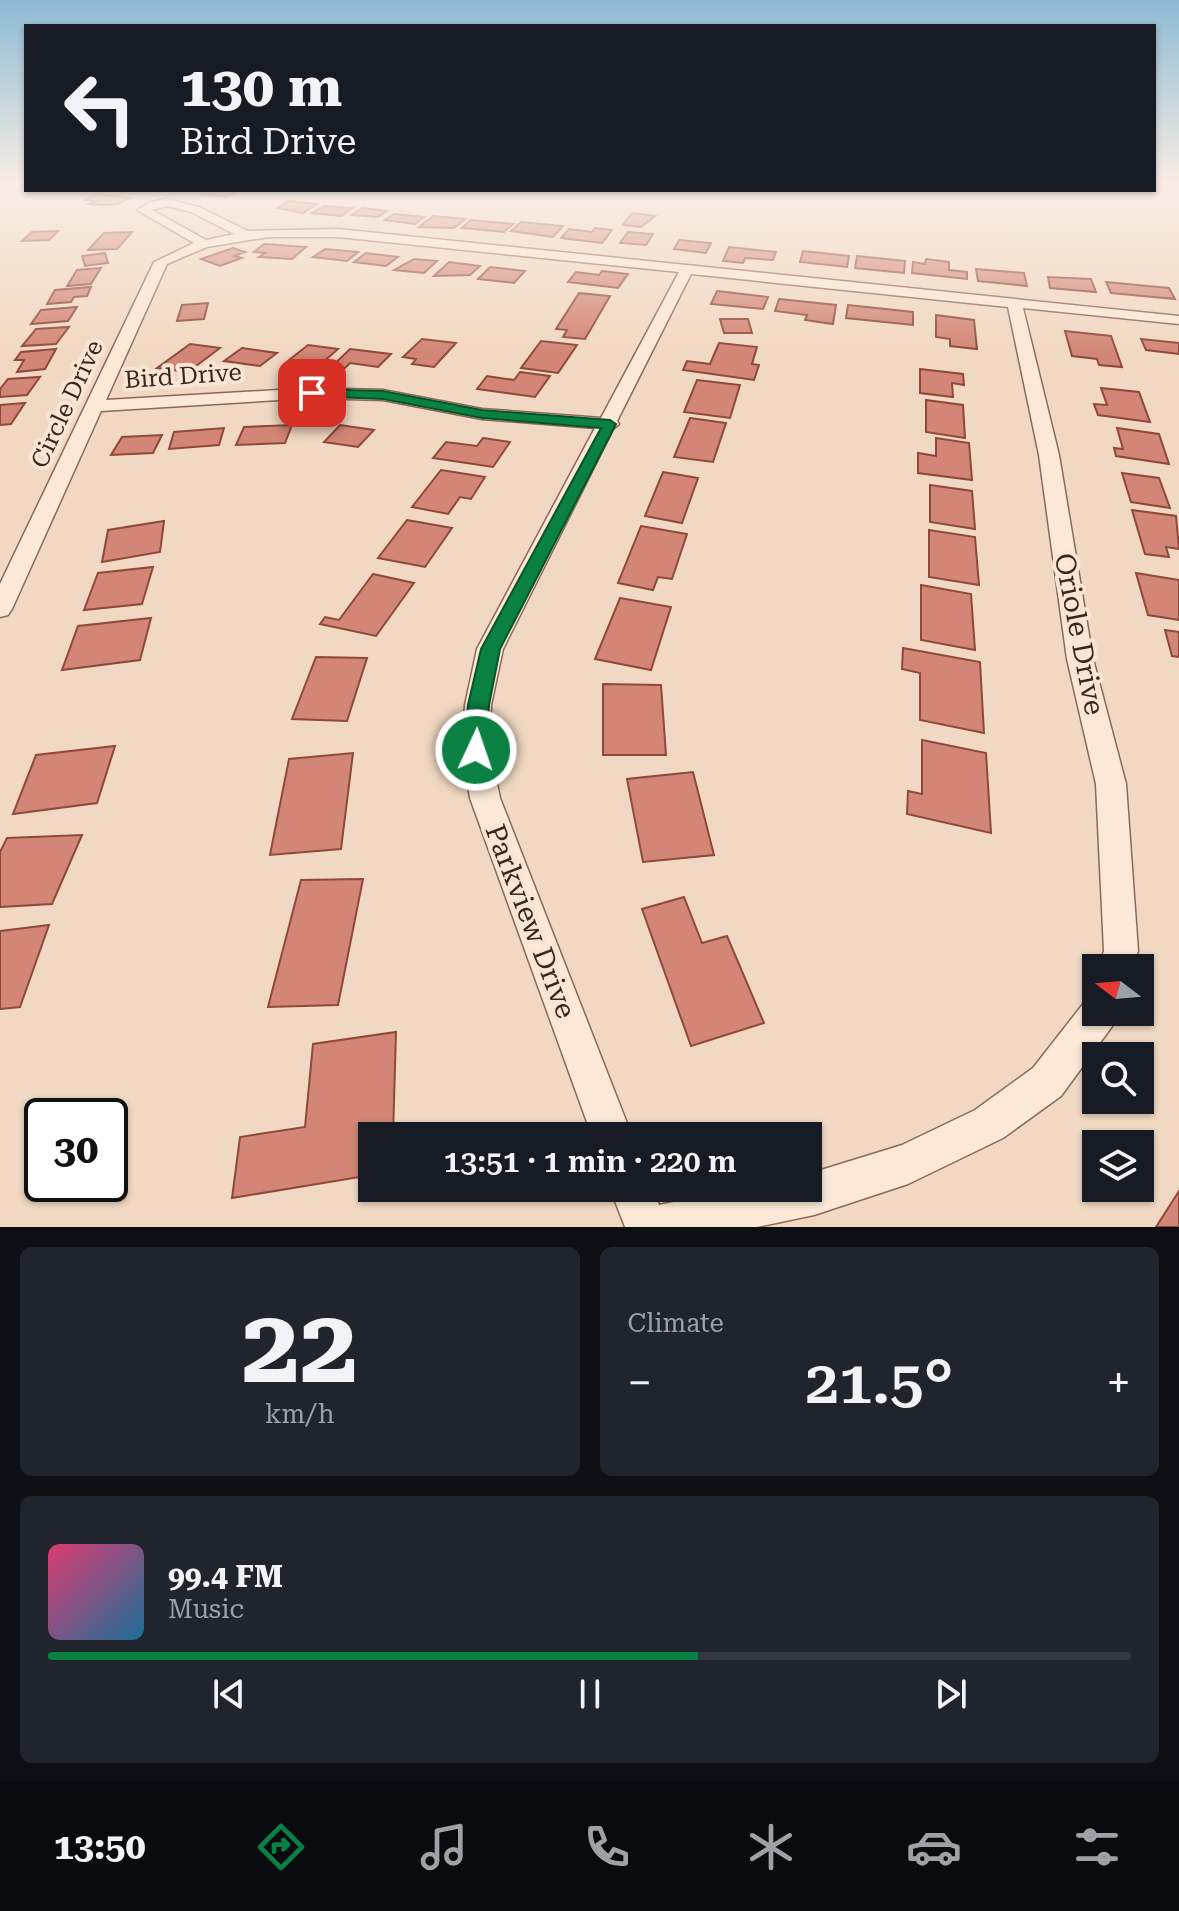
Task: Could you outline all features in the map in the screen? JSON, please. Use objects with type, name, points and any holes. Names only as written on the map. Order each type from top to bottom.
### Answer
[{"type":"street","name":"Circle Drive","points":[[196,239],[203,243]]},
{"type":"street","name":"Circle Drive","points":[[0,609],[161,262],[203,243],[223,239]]},
{"type":"street","name":"Circle Drive","points":[[399,239],[1179,320]]},
{"type":"street","name":"Parkview Drive","points":[[607,1122],[485,798],[476,750],[478,705],[490,649],[610,424],[687,269]]},
{"type":"street","name":"Oriole Drive","points":[[1014,302],[1049,455],[1080,659],[1111,784],[1120,954]]},
{"type":"street","name":"Bird Drive","points":[[92,406],[312,393],[383,395],[482,414],[610,424]]},
{"type":"street","points":[[655,1227],[814,1194],[922,1157],[989,1124],[1047,1082],[1089,1026]]},
{"type":"street","points":[[636,1202],[646,1227]]},
{"type":"building","points":[[98,239],[126,239],[117,249],[88,250]]},
{"type":"building","points":[[571,239],[605,239],[602,243]]},
{"type":"building","points":[[623,239],[650,239],[646,245],[620,243]]},
{"type":"building","points":[[679,240],[711,243],[706,253],[674,249]]},
{"type":"building","points":[[264,244],[306,247],[292,259],[259,257],[265,253],[254,252]]},
{"type":"building","points":[[729,247],[776,252],[773,260],[745,258],[743,263],[723,261]]},
{"type":"building","points":[[233,248],[245,252],[234,256],[242,258],[220,266],[201,259]]},
{"type":"building","points":[[325,249],[358,252],[347,261],[313,257]]},
{"type":"building","points":[[803,251],[849,256],[847,267],[800,262]]},
{"type":"building","points":[[105,253],[108,263],[85,266],[82,256]]},
{"type":"building","points":[[366,253],[398,257],[386,266],[354,262]]},
{"type":"building","points":[[857,256],[905,261],[904,273],[855,268]]},
{"type":"building","points":[[414,259],[437,261],[424,273],[394,270]]},
{"type":"building","points":[[926,259],[949,262],[949,270],[967,272],[967,279],[912,273],[913,262],[925,264]]},
{"type":"building","points":[[449,262],[480,266],[470,275],[434,276]]},
{"type":"building","points":[[490,267],[525,271],[514,283],[478,279]]},
{"type":"building","points":[[101,268],[91,284],[67,286],[77,270]]},
{"type":"building","points":[[976,269],[1024,273],[1027,286],[978,281]]},
{"type":"building","points":[[602,271],[628,274],[618,288],[568,282],[576,272],[599,275]]},
{"type":"building","points":[[1048,277],[1091,279],[1096,292],[1050,288]]},
{"type":"building","points":[[1106,282],[1169,288],[1175,299],[1111,293]]},
{"type":"building","points":[[91,287],[87,296],[74,297],[71,302],[47,304],[55,290]]},
{"type":"building","points":[[717,291],[768,297],[763,309],[711,304]]},
{"type":"building","points":[[579,293],[610,296],[585,339],[563,337],[567,330],[556,329]]},
{"type":"building","points":[[779,299],[836,305],[833,324],[805,320],[807,315],[775,311]]},
{"type":"building","points":[[208,303],[204,319],[177,321],[182,305]]},
{"type":"building","points":[[848,305],[913,312],[913,325],[846,318]]},
{"type":"building","points":[[77,307],[68,321],[31,324],[41,310]]},
{"type":"building","points":[[936,315],[974,320],[977,349],[950,346],[950,339],[936,337]]},
{"type":"building","points":[[720,319],[748,319],[752,333],[724,333]]},
{"type":"building","points":[[69,327],[56,344],[22,346],[36,329]]},
{"type":"building","points":[[1065,331],[1111,336],[1122,367],[1099,365],[1097,359],[1072,356]]},
{"type":"building","points":[[422,339],[456,343],[434,367],[412,364],[416,359],[403,357]]},
{"type":"building","points":[[1141,339],[1179,343],[1179,354],[1146,350]]},
{"type":"building","points":[[541,341],[577,345],[558,373],[521,368]]},
{"type":"building","points":[[719,343],[757,347],[752,364],[759,365],[754,380],[683,370],[687,361],[710,364]]},
{"type":"building","points":[[190,344],[220,348],[188,372],[157,368]]},
{"type":"building","points":[[308,345],[338,349],[321,364],[289,360]]},
{"type":"building","points":[[242,348],[277,353],[260,366],[224,361]]},
{"type":"building","points":[[56,349],[45,369],[17,372],[24,360],[15,360],[21,352]]},
{"type":"building","points":[[350,349],[391,354],[378,367],[350,363],[340,373],[327,371]]},
{"type":"building","points":[[920,369],[963,374],[964,385],[952,383],[953,397],[920,393]]},
{"type":"building","points":[[520,372],[550,376],[535,397],[477,389],[487,376],[514,380]]},
{"type":"building","points":[[40,377],[27,395],[0,397],[0,389],[8,379]]},
{"type":"building","points":[[697,380],[740,385],[730,418],[684,412]]},
{"type":"building","points":[[1101,388],[1139,392],[1150,422],[1098,415],[1094,404],[1107,405]]},
{"type":"building","points":[[926,400],[963,405],[965,438],[926,432]]},
{"type":"building","points":[[25,403],[11,424],[0,425],[0,405]]},
{"type":"building","points":[[690,418],[726,423],[713,462],[674,457]]},
{"type":"building","points":[[292,425],[285,443],[236,445],[244,427]]},
{"type":"building","points":[[340,425],[374,430],[358,447],[324,442]]},
{"type":"building","points":[[224,428],[219,445],[169,449],[174,432]]},
{"type":"building","points":[[1117,428],[1159,434],[1169,464],[1116,456],[1114,448],[1123,449]]},
{"type":"building","points":[[162,435],[153,453],[111,455],[122,437]]},
{"type":"building","points":[[483,438],[510,442],[493,467],[433,458],[446,442],[477,446]]},
{"type":"building","points":[[936,438],[969,443],[972,480],[918,473],[918,453],[936,456]]},
{"type":"building","points":[[441,470],[485,477],[471,499],[460,497],[448,514],[412,507]]},
{"type":"building","points":[[663,472],[698,478],[682,523],[645,516]]},
{"type":"building","points":[[1122,473],[1159,478],[1170,508],[1131,502]]},
{"type":"building","points":[[930,485],[972,491],[975,529],[930,522]]},
{"type":"building","points":[[1132,510],[1176,516],[1179,549],[1166,547],[1169,557],[1145,554]]},
{"type":"building","points":[[407,520],[452,528],[425,567],[378,558]]},
{"type":"building","points":[[164,521],[160,552],[102,562],[108,530]]},
{"type":"building","points":[[641,526],[687,534],[672,579],[658,577],[653,590],[618,583]]},
{"type":"building","points":[[929,530],[975,537],[979,585],[929,577]]},
{"type":"building","points":[[153,567],[142,604],[84,610],[98,573]]},
{"type":"building","points":[[1136,573],[1179,580],[1179,620],[1148,615]]},
{"type":"building","points":[[373,574],[414,583],[376,636],[320,624],[325,617],[339,620]]},
{"type":"building","points":[[921,585],[971,594],[975,650],[921,640]]},
{"type":"building","points":[[620,598],[671,607],[651,670],[595,659]]},
{"type":"building","points":[[151,618],[140,660],[62,670],[78,626]]},
{"type":"building","points":[[1165,630],[1179,632],[1179,657],[1172,656]]},
{"type":"building","points":[[903,648],[980,662],[984,733],[920,720],[920,673],[902,669]]},
{"type":"building","points":[[316,657],[367,658],[347,721],[292,719]]},
{"type":"building","points":[[603,684],[661,685],[666,755],[603,755]]},
{"type":"building","points":[[922,740],[986,753],[991,833],[907,814],[908,791],[922,794]]},
{"type":"building","points":[[115,746],[97,803],[13,814],[36,755]]},
{"type":"building","points":[[353,753],[341,849],[270,855],[289,759]]},
{"type":"building","points":[[693,772],[714,855],[643,862],[627,779]]},
{"type":"building","points":[[82,835],[52,904],[0,907],[0,852],[7,838]]},
{"type":"building","points":[[363,879],[338,1005],[268,1007],[301,880]]},
{"type":"building","points":[[684,897],[702,943],[727,936],[764,1023],[691,1046],[642,909]]},
{"type":"building","points":[[49,925],[20,1007],[0,1009],[0,931]]},
{"type":"building","points":[[396,1032],[393,1122],[358,1122],[358,1177],[232,1198],[240,1137],[305,1127],[313,1044]]},
{"type":"building","points":[[1179,1191],[1179,1227],[1156,1227]]},
{"type":"route","points":[[312,393],[383,395],[482,414],[610,424],[490,649],[478,705],[476,750]]}]
